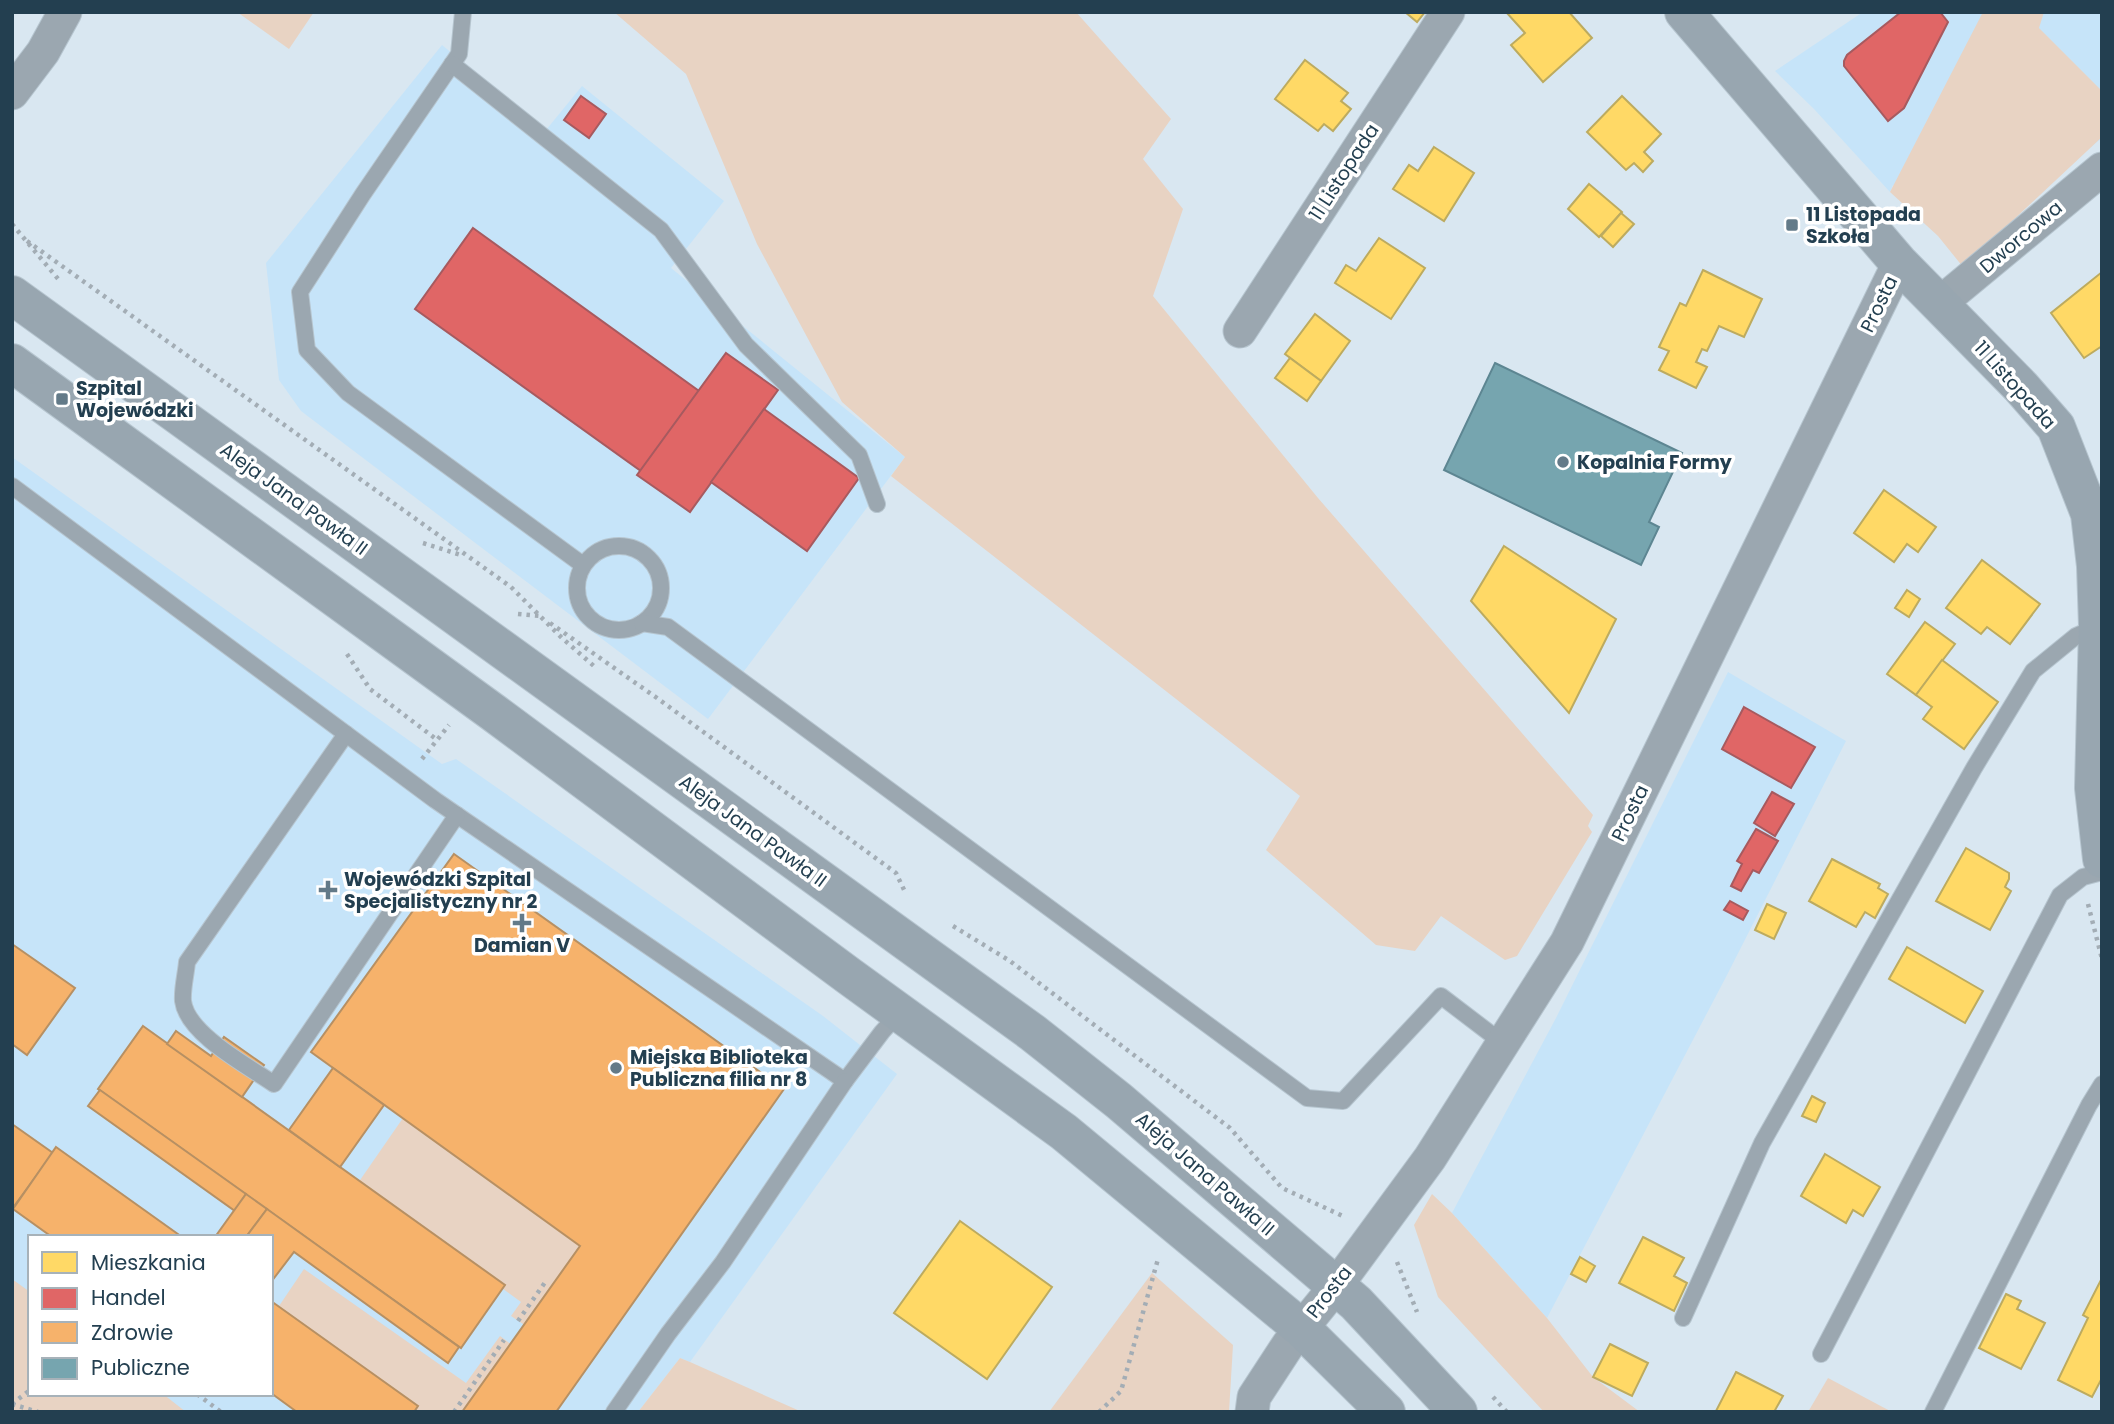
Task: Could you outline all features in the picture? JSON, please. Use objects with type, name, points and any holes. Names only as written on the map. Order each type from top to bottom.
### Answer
[{"type":"street","points":[[12,93],[43,52],[65,12]]},
{"type":"street","name":"11 Listopada","points":[[1240,331],[1448,12]]},
{"type":"street","name":"11 Listopada","points":[[1684,12],[1899,263],[2021,387],[2056,427],[2090,514],[2099,560],[2092,868]]},
{"type":"street","name":"Dworcowa","points":[[1939,304],[2102,169]]},
{"type":"street","name":"Prosta","points":[[1252,1412],[1254,1397],[1301,1328],[1336,1286],[1430,1158],[1567,942],[1899,263]]},
{"type":"street","name":"Aleja Jana Pawła II","points":[[12,295],[1033,1033],[1119,1101],[1473,1402]]},
{"type":"street","points":[[12,363],[1064,1132],[1301,1328],[1385,1412]]},
{"type":"lane","points":[[463,12],[459,54],[300,292],[307,350],[348,393],[583,565]]},
{"type":"lane","points":[[452,64],[661,230],[746,345],[859,455],[877,504]]},
{"type":"lane","points":[[12,486],[457,814],[845,1082]]},
{"type":"lane","points":[[617,545],[643,552],[653,562],[660,574],[659,602],[652,614],[642,623],[629,629],[615,630],[601,626],[589,618],[580,606],[576,593],[577,578],[592,554],[617,545]]},
{"type":"lane","points":[[642,623],[668,627],[1307,1098],[1343,1101],[1441,996],[1504,1044]]},
{"type":"lane","points":[[1683,1318],[1762,1143],[1987,747],[2033,671],[2076,636],[2098,626]]},
{"type":"lane","points":[[346,734],[187,962],[183,1002],[193,1024],[212,1041],[274,1084],[457,814]]},
{"type":"lane","points":[[1821,1354],[2060,895],[2092,868],[2102,872]]},
{"type":"lane","points":[[614,1412],[723,1262],[845,1082],[900,1012]]},
{"type":"lane","points":[[1934,1412],[2088,1105],[2102,1084]]},
{"type":"path","points":[[12,224],[38,248],[511,587],[539,615],[896,873],[908,898]]},
{"type":"path","points":[[509,613],[539,615]]},
{"type":"path","points":[[2092,868],[2102,959]]},
{"type":"path","points":[[942,919],[1010,961],[1230,1128],[1282,1188],[1348,1218]]},
{"type":"path","points":[[1099,1412],[1121,1391],[1160,1250]]},
{"type":"path","points":[[1396,1259],[1419,1315]]},
{"type":"path","points":[[518,1321],[546,1281]]},
{"type":"path","points":[[454,1412],[504,1340]]},
{"type":"path","points":[[12,1404],[28,1392]]},
{"type":"path","points":[[200,1396],[220,1412]]},
{"type":"path","points":[[1473,1402],[1507,1412]]},
{"type":"path","points":[[12,1404],[38,1412]]},
{"type":"shaded area","points":[[237,12],[314,12],[289,49]]},
{"type":"shaded area","points":[[614,12],[1076,12],[1171,119],[1143,159],[1183,209],[1153,296],[1318,498],[1593,815],[1588,826],[1592,832],[1517,956],[1505,960],[1441,916],[1415,951],[1376,945],[1266,850],[1300,796],[891,476],[905,457],[842,402],[757,244],[686,74]]},
{"type":"shaded area","points":[[1863,12],[2102,12],[2102,138],[1984,231],[1893,185],[1890,192],[1775,71]]},
{"type":"shaded area","points":[[1983,12],[2044,12],[2039,28],[2102,91],[2102,137],[1963,267],[1938,236],[1890,192]]},
{"type":"shaded area","points":[[442,45],[546,130],[582,86],[724,201],[671,268],[905,457],[708,719],[301,411],[279,380],[266,263]]},
{"type":"shaded area","name":"Wojewódzki Szpital Specjalistyczny nr 2","points":[[12,457],[442,764],[456,759],[823,1016],[897,1074],[690,1362],[680,1358],[638,1412],[12,1412]]},
{"type":"shaded area","points":[[1728,672],[1846,741],[1547,1318],[1452,1213],[1556,1018]]},
{"type":"shaded area","points":[[403,1118],[594,1255],[541,1336],[511,1316],[521,1302],[358,1183]]},
{"type":"shaded area","points":[[1432,1194],[1547,1318],[1593,1377],[1640,1412],[1544,1412],[1438,1297],[1414,1225]]},
{"type":"shaded area","points":[[304,1269],[466,1383],[500,1336],[525,1355],[484,1412],[418,1412],[277,1309]]},
{"type":"shaded area","points":[[1152,1273],[1233,1345],[1229,1412],[1049,1412]]},
{"type":"shaded area","points":[[12,1279],[28,1291],[28,1396],[166,1396],[186,1412],[12,1412]]},
{"type":"shaded area","points":[[680,1358],[690,1362],[802,1412],[638,1412]]},
{"type":"shaded area","points":[[1828,1378],[1892,1412],[1808,1412]]},
{"type":"building: Mieszkania","points":[[1405,12],[1425,12],[1417,22]]},
{"type":"building: Mieszkania","points":[[1506,12],[1569,12],[1592,38],[1543,82],[1511,45],[1525,33]]},
{"type":"building: Mieszkania","points":[[1305,60],[1348,93],[1341,101],[1351,109],[1333,131],[1324,124],[1318,131],[1275,99]]},
{"type":"building: Mieszkania","points":[[1622,96],[1661,134],[1644,152],[1653,161],[1643,172],[1634,163],[1626,170],[1587,132]]},
{"type":"building: Mieszkania","points":[[1434,147],[1474,173],[1444,221],[1393,189],[1409,165],[1418,171]]},
{"type":"building: Mieszkania","points":[[1589,184],[1622,212],[1599,237],[1568,209]]},
{"type":"building: Mieszkania","points":[[1621,213],[1634,224],[1613,247],[1601,236]]},
{"type":"building: Mieszkania","points":[[1379,238],[1425,268],[1391,319],[1335,283],[1346,265],[1356,271]]},
{"type":"building: Mieszkania","points":[[1703,270],[1762,299],[1744,337],[1719,326],[1707,351],[1702,349],[1696,362],[1707,367],[1696,388],[1659,370],[1669,351],[1659,347],[1680,303],[1686,306]]},
{"type":"building: Mieszkania","points":[[2102,272],[2102,346],[2084,358],[2051,313]]},
{"type":"building: Mieszkania","points":[[1315,314],[1350,341],[1321,381],[1285,354]]},
{"type":"building: Mieszkania","points":[[1290,358],[1321,381],[1307,401],[1275,378]]},
{"type":"building: Mieszkania","points":[[1884,490],[1936,527],[1918,552],[1907,544],[1894,562],[1854,533]]},
{"type":"building: Mieszkania","points":[[1504,546],[1616,619],[1569,713],[1471,601]]},
{"type":"building: Mieszkania","points":[[1982,560],[2040,604],[2010,644],[1987,627],[1981,634],[1946,608]]},
{"type":"building: Mieszkania","points":[[1907,590],[1920,599],[1909,617],[1895,608]]},
{"type":"building: Mieszkania","points":[[1925,622],[1955,644],[1916,695],[1887,674]]},
{"type":"building: Mieszkania","points":[[1942,660],[1998,702],[1964,749],[1923,719],[1932,707],[1916,695]]},
{"type":"building: Mieszkania","points":[[1966,848],[2009,873],[2005,887],[2011,891],[1990,930],[1936,901]]},
{"type":"building: Mieszkania","points":[[1832,859],[1880,884],[1878,888],[1888,894],[1875,918],[1865,912],[1856,927],[1809,901]]},
{"type":"building: Mieszkania","points":[[1767,904],[1786,913],[1774,939],[1755,930]]},
{"type":"building: Mieszkania","points":[[1907,947],[1983,991],[1965,1023],[1889,979]]},
{"type":"building: Mieszkania","points":[[1812,1096],[1825,1103],[1816,1122],[1802,1116]]},
{"type":"building: Mieszkania","points":[[1825,1154],[1880,1187],[1863,1216],[1853,1210],[1846,1223],[1801,1196]]},
{"type":"building: Mieszkania","points":[[960,1221],[1052,1287],[987,1379],[894,1313]]},
{"type":"building: Mieszkania","points":[[1643,1237],[1684,1258],[1674,1276],[1687,1283],[1674,1311],[1619,1283]]},
{"type":"building: Mieszkania","points":[[1580,1257],[1595,1266],[1586,1282],[1571,1274]]},
{"type":"building: Mieszkania","points":[[2102,1278],[2102,1378],[2092,1397],[2058,1380],[2088,1318],[2083,1315]]},
{"type":"building: Mieszkania","points":[[2006,1294],[2021,1301],[2017,1309],[2045,1323],[2021,1369],[1979,1348]]},
{"type":"building: Mieszkania","points":[[1610,1344],[1648,1363],[1632,1396],[1593,1377]]},
{"type":"building: Mieszkania","points":[[1736,1372],[1783,1396],[1774,1412],[1716,1411]]},
{"type":"building: Handel","points":[[1901,12],[1940,12],[1948,22],[1904,108],[1888,121],[1844,66],[1844,61],[1847,55]]},
{"type":"building: Handel","points":[[581,96],[606,114],[589,138],[564,120]]},
{"type":"building: Handel","points":[[473,228],[699,391],[641,471],[415,309]]},
{"type":"building: Handel","points":[[726,353],[778,390],[690,512],[637,475]]},
{"type":"building: Handel","points":[[764,409],[859,478],[807,551],[711,482]]},
{"type":"building: Handel","points":[[1744,707],[1815,747],[1791,788],[1722,749]]},
{"type":"building: Handel","points":[[1772,792],[1794,804],[1775,836],[1754,823]]},
{"type":"building: Handel","points":[[1756,829],[1778,841],[1759,873],[1753,870],[1741,891],[1731,886],[1742,864],[1737,861]]},
{"type":"building: Handel","points":[[1730,901],[1748,911],[1743,920],[1724,910]]},
{"type":"building: Zdrowie","points":[[454,854],[784,1089],[556,1412],[462,1412],[580,1246],[311,1052]]},
{"type":"building: Zdrowie","points":[[12,944],[75,988],[27,1055],[12,1044]]},
{"type":"building: Zdrowie","points":[[143,1026],[505,1285],[461,1348],[98,1089]]},
{"type":"building: Zdrowie","points":[[176,1031],[211,1056],[224,1037],[264,1065],[242,1097],[167,1044]]},
{"type":"building: Zdrowie","points":[[333,1068],[384,1105],[340,1167],[289,1130]]},
{"type":"building: Zdrowie","points":[[100,1090],[246,1194],[235,1211],[88,1106]]},
{"type":"building: Zdrowie","points":[[12,1124],[53,1153],[12,1209]]},
{"type":"building: Zdrowie","points":[[56,1147],[179,1235],[49,1235],[13,1209]]},
{"type":"building: Zdrowie","points":[[246,1194],[267,1209],[248,1235],[216,1235]]},
{"type":"building: Zdrowie","points":[[267,1209],[459,1347],[448,1363],[294,1252],[273,1279],[273,1235],[248,1235]]},
{"type":"building: Zdrowie","points":[[273,1302],[418,1406],[414,1412],[297,1412],[273,1394]]},
{"type":"building: Publiczne","name":"Kopalnia Formy","points":[[1495,363],[1682,453],[1649,522],[1659,527],[1641,565],[1444,470]]},
{"type":"place","name":"11 Listopada Szkoła","points":[[1792,225]]},
{"type":"place","name":"Szpital Wojewódzki","points":[[62,399]]},
{"type":"place","name":"Kopalnia Formy","points":[[1563,462]]},
{"type":"place","name":"Wojewódzki Szpital Specjalistyczny nr 2","points":[[328,890]]},
{"type":"place","name":"Damian V","points":[[522,923]]},
{"type":"place","name":"Miejska Biblioteka Publiczna filia nr 8","points":[[616,1068]]}]
